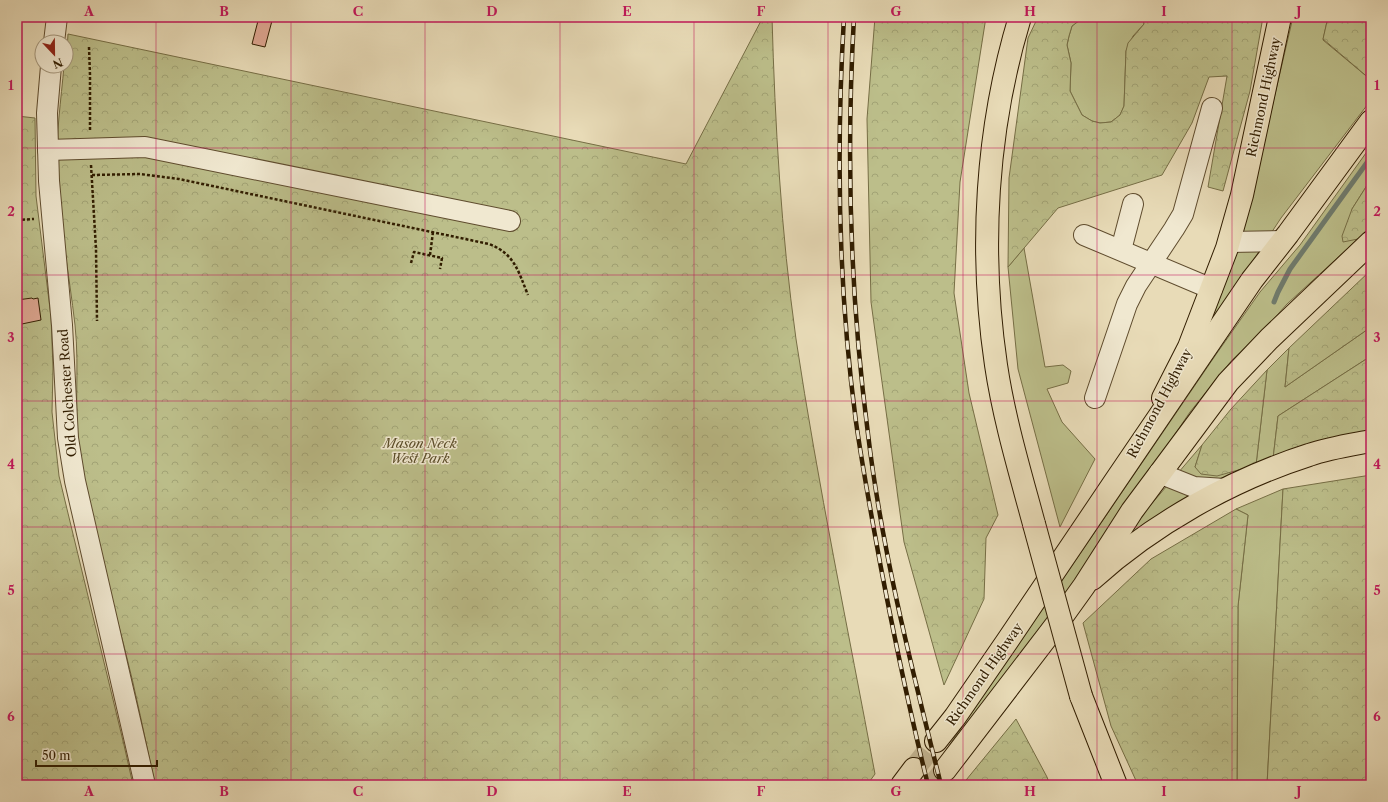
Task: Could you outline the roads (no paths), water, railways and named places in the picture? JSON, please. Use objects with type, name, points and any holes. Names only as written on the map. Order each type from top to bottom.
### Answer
[{"type":"main road","points":[[1020,17],[996,122],[990,175],[987,227],[987,271],[990,320],[996,366],[1002,396],[1034,524],[1081,696],[1100,785]]},
{"type":"main road","name":"Richmond Highway","points":[[936,741],[1004,647],[1140,446],[1189,347],[1229,242],[1242,195],[1280,17]]},
{"type":"main road","points":[[1140,446],[1252,280],[1283,241],[1371,121]]},
{"type":"main road","points":[[1084,586],[1132,511],[1228,382],[1269,339],[1371,242]]},
{"type":"main road","name":"Richmond Highway","points":[[945,770],[1084,586],[1112,561],[1151,533],[1189,509],[1225,489],[1310,454],[1371,441]]},
{"type":"main road","points":[[1081,696],[1116,785]]},
{"type":"street","points":[[55,34],[57,17]]},
{"type":"street","name":"Old Colchester Road","points":[[50,74],[47,113],[48,150],[52,218],[62,325],[68,438],[76,481],[145,785]]},
{"type":"street","points":[[1095,398],[1127,304],[1136,286],[1174,230],[1183,214],[1212,108]]},
{"type":"street","points":[[48,150],[145,148],[510,221]]},
{"type":"street","points":[[1120,250],[1133,204]]},
{"type":"street","points":[[1084,235],[1212,289]]},
{"type":"street","points":[[1229,242],[1283,241]]},
{"type":"street","points":[[1159,473],[1194,487],[1225,489]]},
{"type":"waterway","points":[[1274,302],[1290,269],[1371,157]]},
{"type":"tunnel","points":[[914,769],[936,741]]},
{"type":"tunnel","points":[[933,785],[945,770]]},
{"type":"railway","points":[[844,17],[840,118],[840,220],[845,321],[850,371],[856,422],[881,568],[903,677],[928,785]]},
{"type":"railway","points":[[854,17],[850,121],[851,226],[857,330],[862,382],[881,522],[909,654],[941,785]]},
{"type":"park label","name":"Mason Neck West Park","points":[[420,450]]}]
